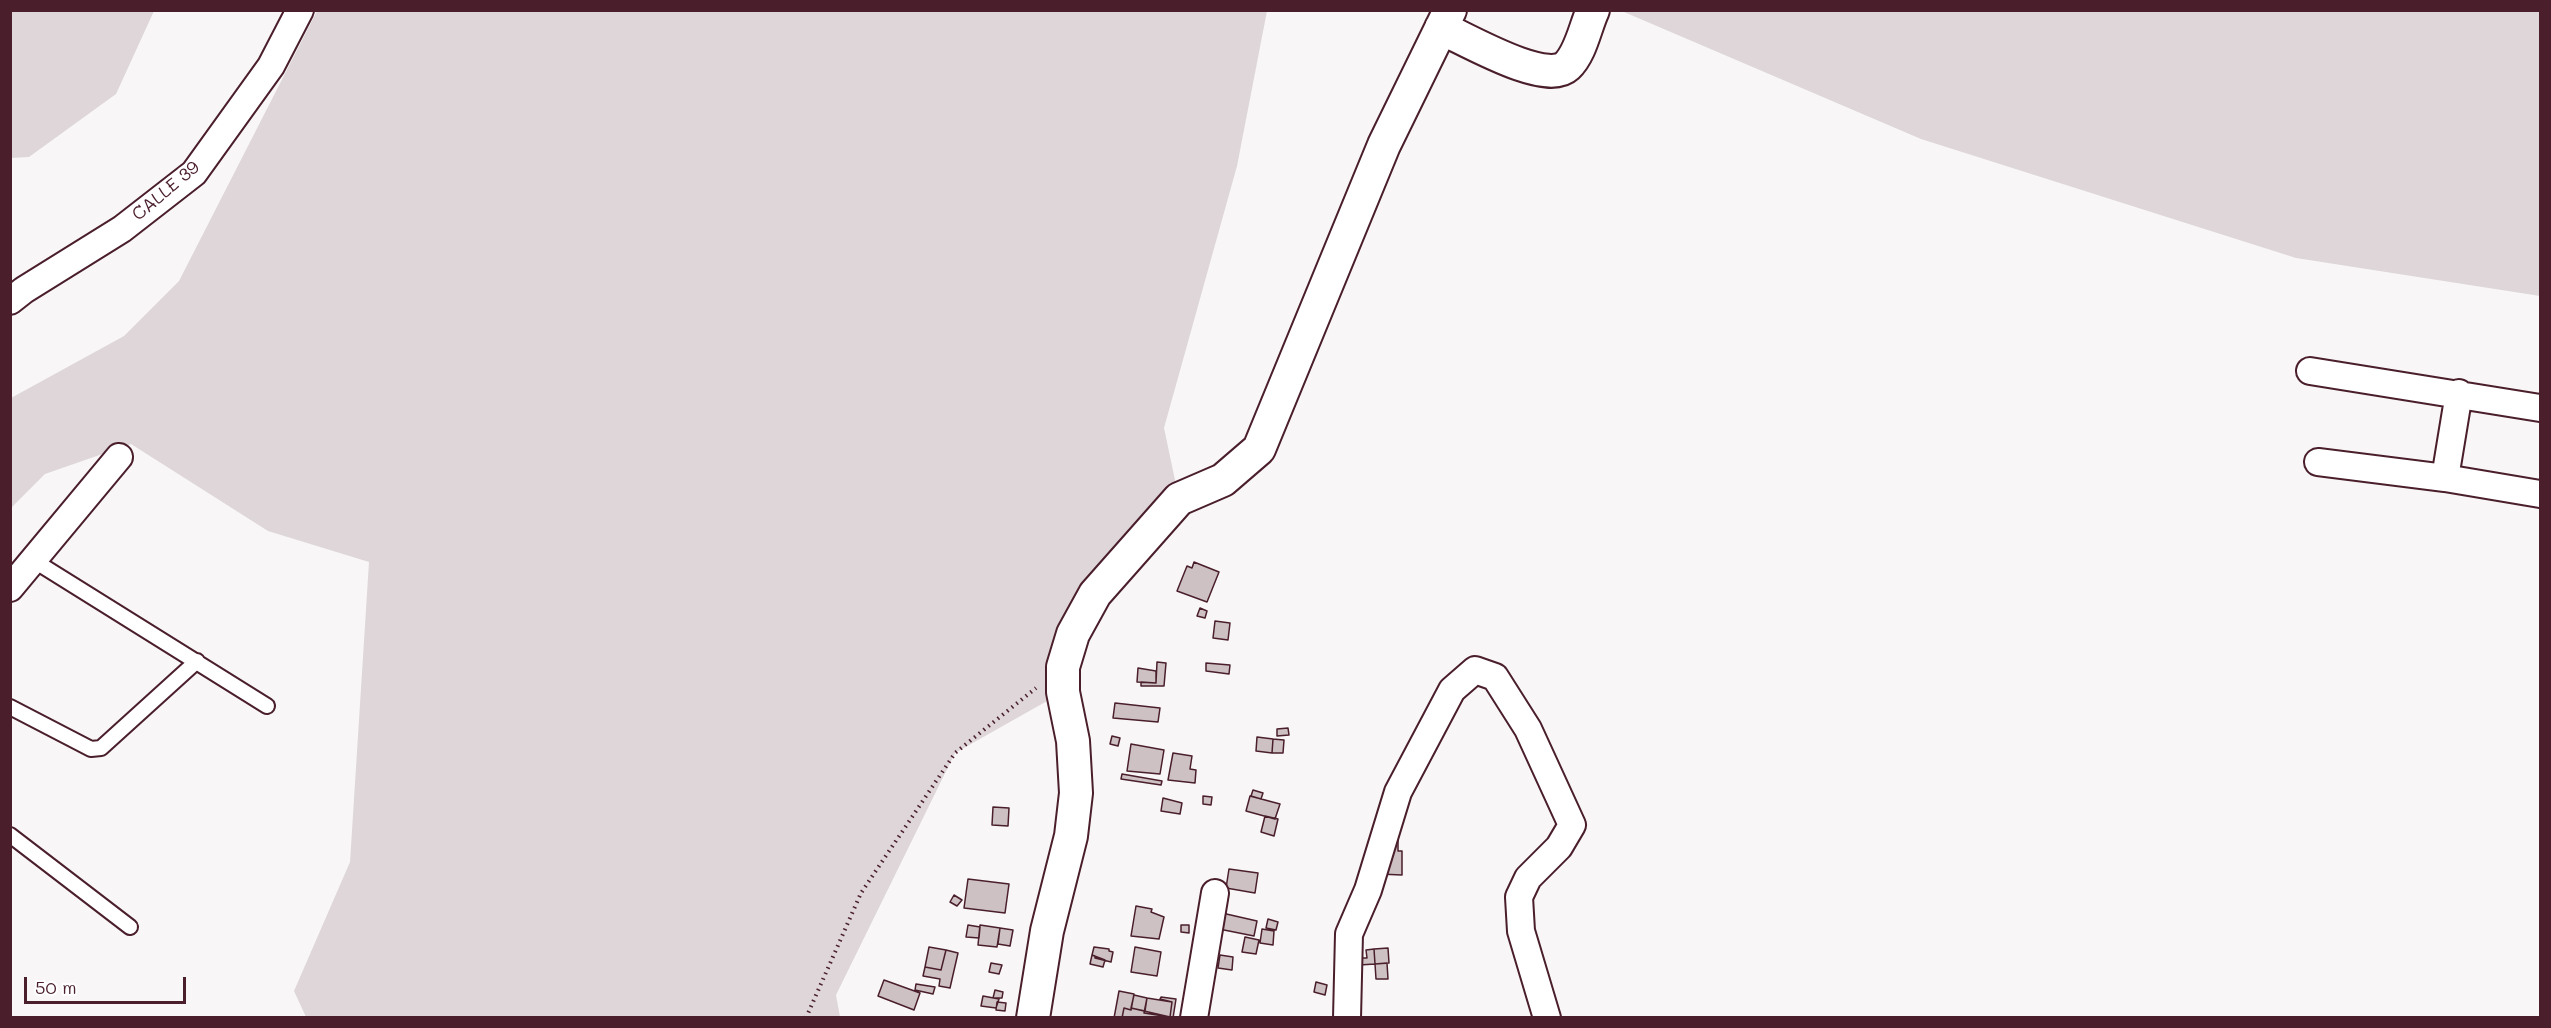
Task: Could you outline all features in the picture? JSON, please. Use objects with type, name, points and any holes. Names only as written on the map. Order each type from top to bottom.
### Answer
[{"type":"street","name":"CALLE 39","points":[[10,301],[122,229],[194,173],[271,66],[300,10]]},
{"type":"street","points":[[1033,1017],[1047,931],[1071,836],[1076,793],[1073,741],[1063,692],[1063,667],[1073,634],[1095,594],[1179,499],[1223,480],[1259,449],[1384,145],[1446,19],[1529,68],[1553,72],[1567,66],[1571,60],[1592,12]]},
{"type":"street","points":[[2310,371],[2459,393],[2541,408]]},
{"type":"street","points":[[2445,478],[2459,393]]},
{"type":"street","points":[[10,588],[119,457]]},
{"type":"street","points":[[2318,462],[2445,478],[2541,494]]},
{"type":"street","points":[[1347,1017],[1349,934],[1368,890],[1398,792],[1452,690],[1475,670],[1496,677],[1523,720],[1572,825],[1560,847],[1528,878],[1519,897],[1521,931],[1547,1017]]},
{"type":"street","points":[[1194,1017],[1215,893]]},
{"type":"lane","points":[[33,560],[267,706]]},
{"type":"lane","points":[[10,707],[91,749],[101,748],[197,661]]},
{"type":"lane","points":[[10,835],[130,927]]},
{"type":"path","points":[[806,1017],[861,893],[955,753],[1063,667]]},
{"type":"shaded area","points":[[11,10],[154,11],[116,94],[29,157],[11,158]]},
{"type":"shaded area","points":[[317,11],[1267,11],[1237,166],[1164,428],[1179,499],[1095,595],[1063,692],[955,753],[836,995],[840,1017],[306,1017],[294,991],[350,862],[369,562],[268,531],[131,444],[45,474],[11,508],[11,398],[124,336],[179,281]]},
{"type":"shaded area","points":[[1625,11],[2540,11],[2540,296],[2296,258],[1921,139]]},
{"type":"building","points":[[1194,562],[1219,572],[1207,602],[1177,591],[1187,566],[1192,568]]},
{"type":"building","points":[[1200,608],[1207,611],[1205,618],[1197,616]]},
{"type":"building","points":[[1215,621],[1230,623],[1228,640],[1213,638]]},
{"type":"building","points":[[1157,662],[1166,663],[1164,686],[1141,686],[1141,682],[1156,683]]},
{"type":"building","points":[[1206,663],[1230,665],[1229,674],[1206,671]]},
{"type":"building","points":[[1138,668],[1156,671],[1156,683],[1137,682]]},
{"type":"building","points":[[1115,703],[1160,708],[1158,722],[1113,718]]},
{"type":"building","points":[[1288,728],[1289,735],[1277,736],[1277,729]]},
{"type":"building","points":[[1112,736],[1120,738],[1118,746],[1110,744]]},
{"type":"building","points":[[1257,737],[1273,739],[1272,753],[1256,751]]},
{"type":"building","points":[[1273,739],[1284,740],[1283,753],[1272,753]]},
{"type":"building","points":[[1131,744],[1164,750],[1160,774],[1127,771]]},
{"type":"building","points":[[1173,753],[1192,756],[1190,769],[1196,770],[1195,783],[1168,780]]},
{"type":"building","points":[[1122,774],[1162,781],[1161,785],[1121,779]]},
{"type":"building","points":[[1253,790],[1263,793],[1261,799],[1251,796]]},
{"type":"building","points":[[1203,796],[1212,797],[1211,805],[1203,804]]},
{"type":"building","points":[[1250,796],[1280,804],[1275,819],[1246,811]]},
{"type":"building","points":[[1163,798],[1182,803],[1180,814],[1161,811]]},
{"type":"building","points":[[993,807],[1009,808],[1008,826],[992,825]]},
{"type":"building","points":[[1265,816],[1278,819],[1274,836],[1261,832]]},
{"type":"building","points":[[1398,828],[1398,851],[1402,851],[1402,875],[1379,874],[1379,866],[1389,866],[1389,852]]},
{"type":"building","points":[[1229,869],[1258,873],[1255,893],[1226,888]]},
{"type":"building","points":[[968,879],[1009,884],[1005,913],[964,908]]},
{"type":"building","points":[[954,895],[962,900],[957,906],[950,902]]},
{"type":"building","points":[[1136,906],[1152,909],[1151,912],[1164,917],[1159,939],[1131,936]]},
{"type":"building","points":[[1222,913],[1257,921],[1254,936],[1219,929]]},
{"type":"building","points":[[1268,919],[1278,922],[1276,930],[1266,928]]},
{"type":"building","points":[[968,925],[980,927],[979,938],[966,937]]},
{"type":"building","points":[[980,925],[1000,928],[997,947],[978,945]]},
{"type":"building","points":[[1181,925],[1189,925],[1189,933],[1181,932]]},
{"type":"building","points":[[1000,928],[1013,930],[1010,946],[998,944]]},
{"type":"building","points":[[1262,929],[1274,931],[1273,945],[1260,943]]},
{"type":"building","points":[[1245,937],[1259,940],[1256,954],[1242,952]]},
{"type":"building","points":[[929,947],[946,950],[941,970],[925,967]]},
{"type":"building","points":[[1094,947],[1109,949],[1113,952],[1111,962],[1095,958],[1092,955]]},
{"type":"building","points":[[1135,947],[1161,952],[1157,976],[1131,972]]},
{"type":"building","points":[[1388,948],[1389,963],[1375,964],[1374,949]]},
{"type":"building","points":[[1374,949],[1375,964],[1359,965],[1359,958],[1367,958],[1366,950]]},
{"type":"building","points":[[946,950],[958,953],[950,988],[939,986],[940,979],[923,976],[925,967],[941,970]]},
{"type":"building","points":[[1092,955],[1105,960],[1103,967],[1090,964]]},
{"type":"building","points":[[1220,955],[1233,957],[1232,970],[1218,968]]},
{"type":"building","points":[[991,963],[1002,965],[999,974],[989,972]]},
{"type":"building","points":[[1387,963],[1388,979],[1376,979],[1375,964]]},
{"type":"building","points":[[884,980],[920,993],[914,1010],[878,996]]},
{"type":"building","points":[[1316,982],[1327,985],[1325,995],[1314,992]]},
{"type":"building","points":[[916,984],[935,987],[933,994],[915,990]]},
{"type":"building","points":[[995,990],[1003,992],[1002,998],[993,998]]},
{"type":"building","points":[[1119,991],[1134,994],[1131,1010],[1124,1008],[1122,1018],[1114,1018]]},
{"type":"building","points":[[1134,995],[1147,998],[1145,1011],[1131,1008]]},
{"type":"building","points":[[983,996],[999,999],[996,1008],[981,1006]]},
{"type":"building","points":[[1161,997],[1176,999],[1173,1018],[1122,1018],[1124,1008],[1170,1017],[1172,1002],[1160,999]]},
{"type":"building","points":[[1147,998],[1172,1002],[1170,1017],[1144,1013]]},
{"type":"building","points":[[997,1002],[1006,1003],[1005,1011],[996,1010]]}]
